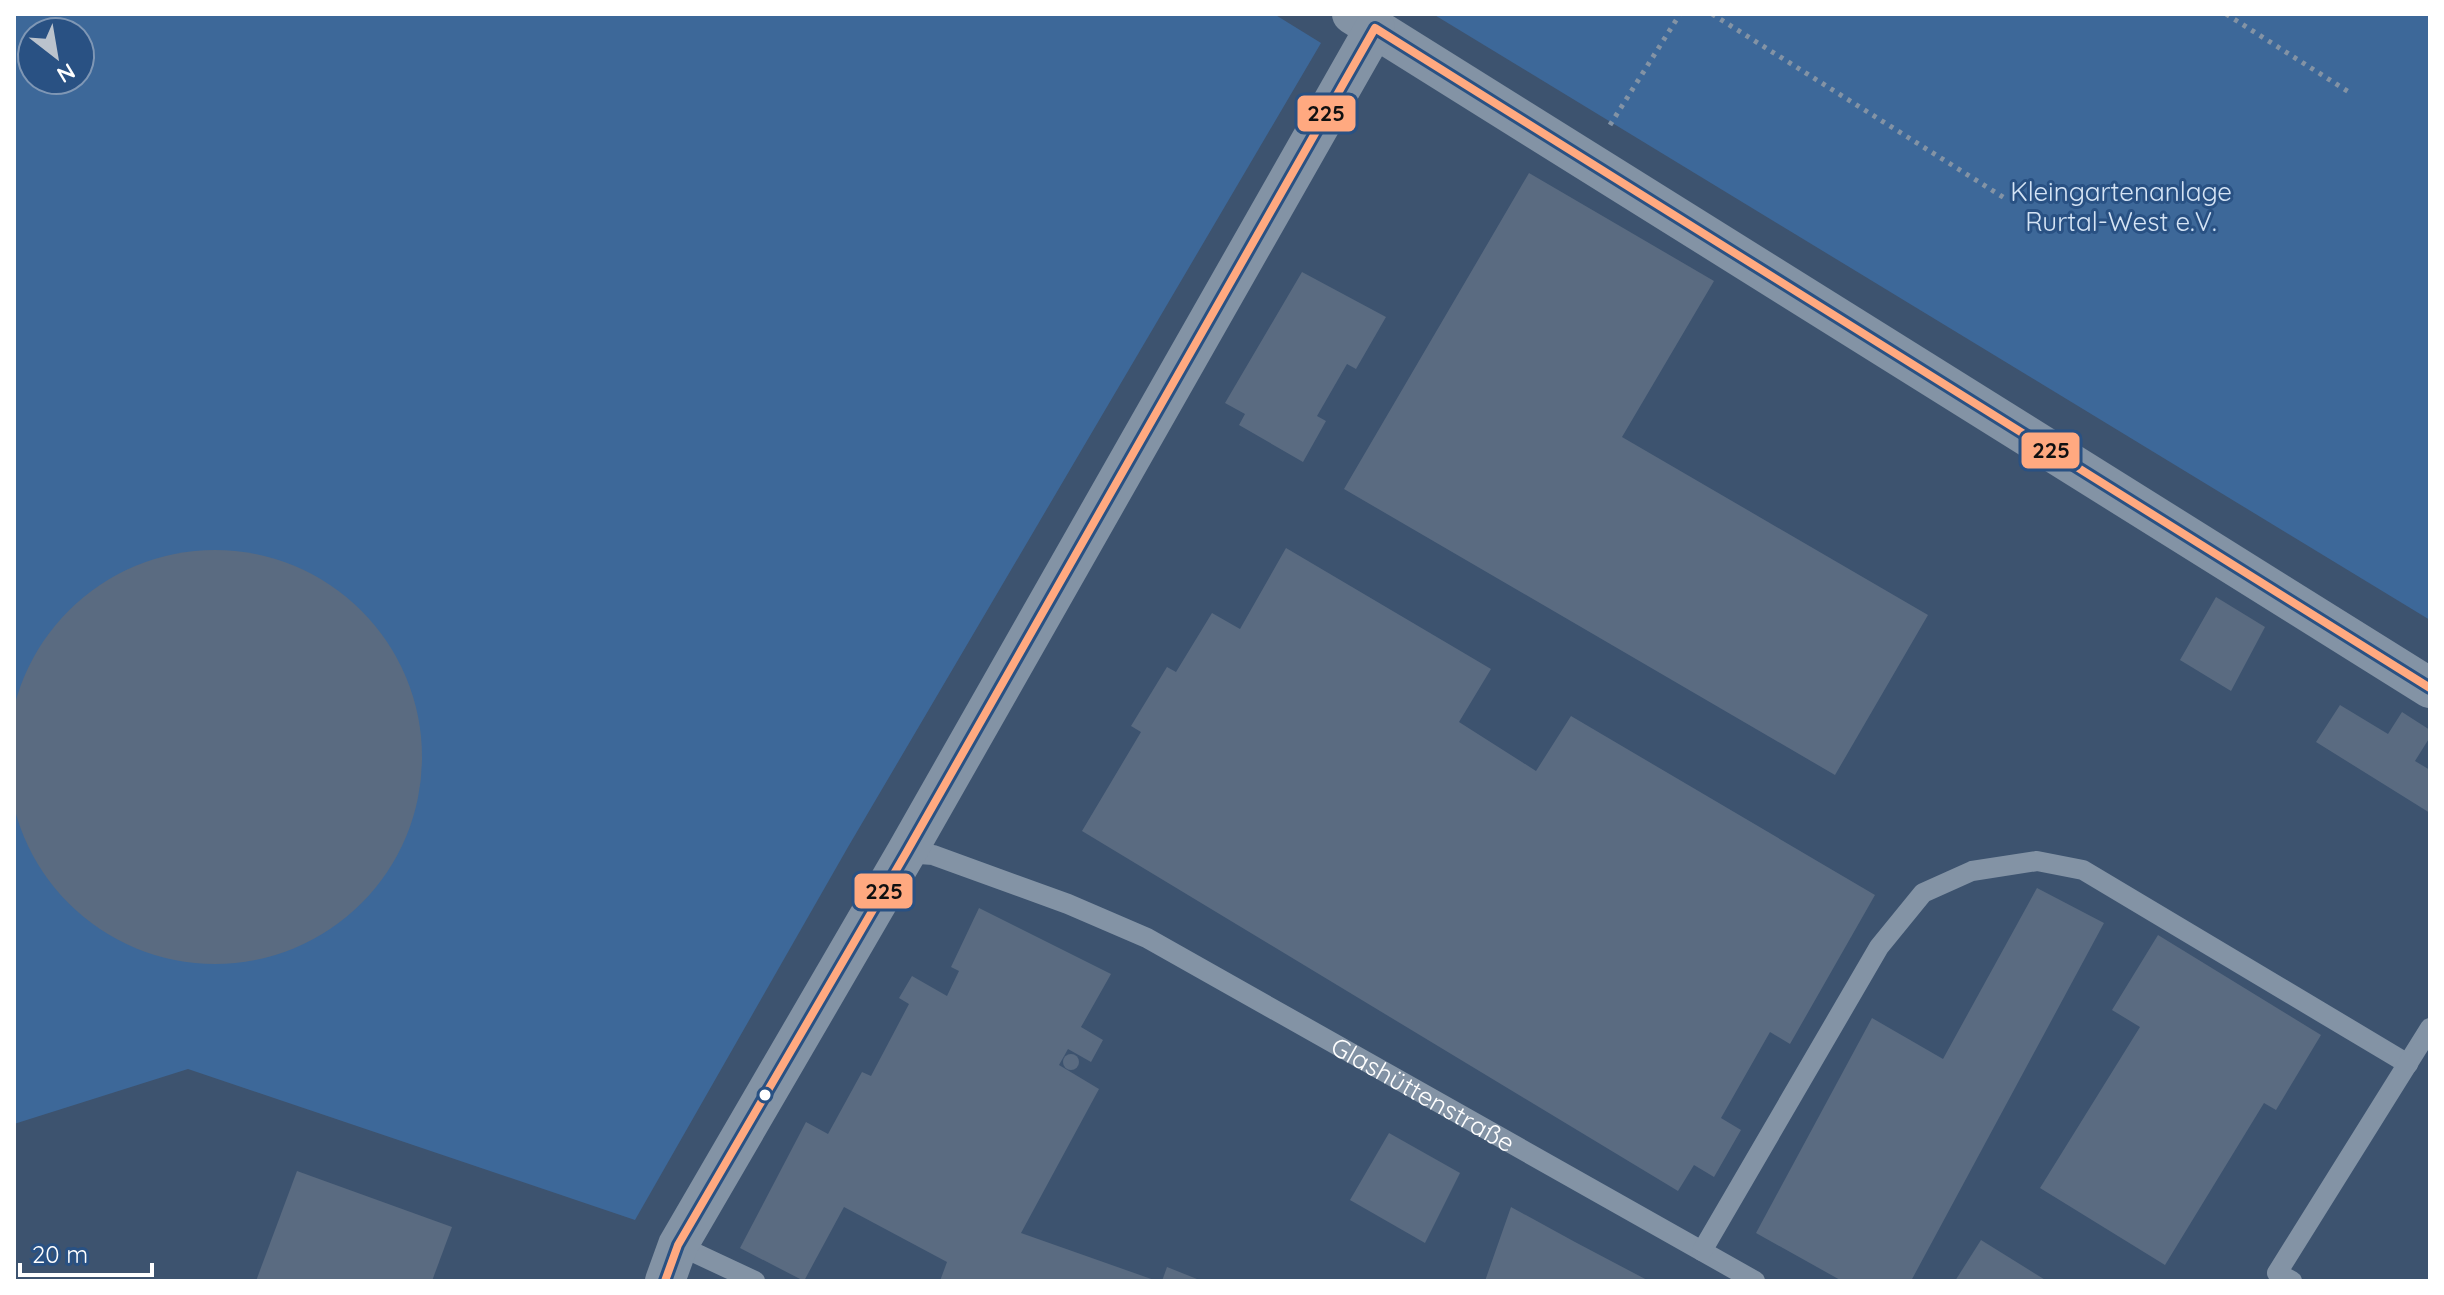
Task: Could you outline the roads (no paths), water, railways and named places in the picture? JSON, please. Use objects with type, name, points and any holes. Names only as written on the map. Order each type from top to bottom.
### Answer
[{"type":"street","points":[[672,1263],[906,853],[1364,21],[2430,688]]},
{"type":"lane","name":"Glashüttenstraße","points":[[906,853],[933,855],[1068,904],[1147,938],[1755,1281]]},
{"type":"lane","points":[[1702,1251],[1879,947],[1923,893],[1972,871],[2037,861],[2083,870],[2408,1064]]},
{"type":"lane","points":[[2292,1281],[2277,1273],[2430,1028]]},
{"type":"lane","points":[[672,1263],[755,1281]]},
{"type":"park label","name":"Kleingartenanlage Rurtal-West e.V.","points":[[2121,206]]}]
